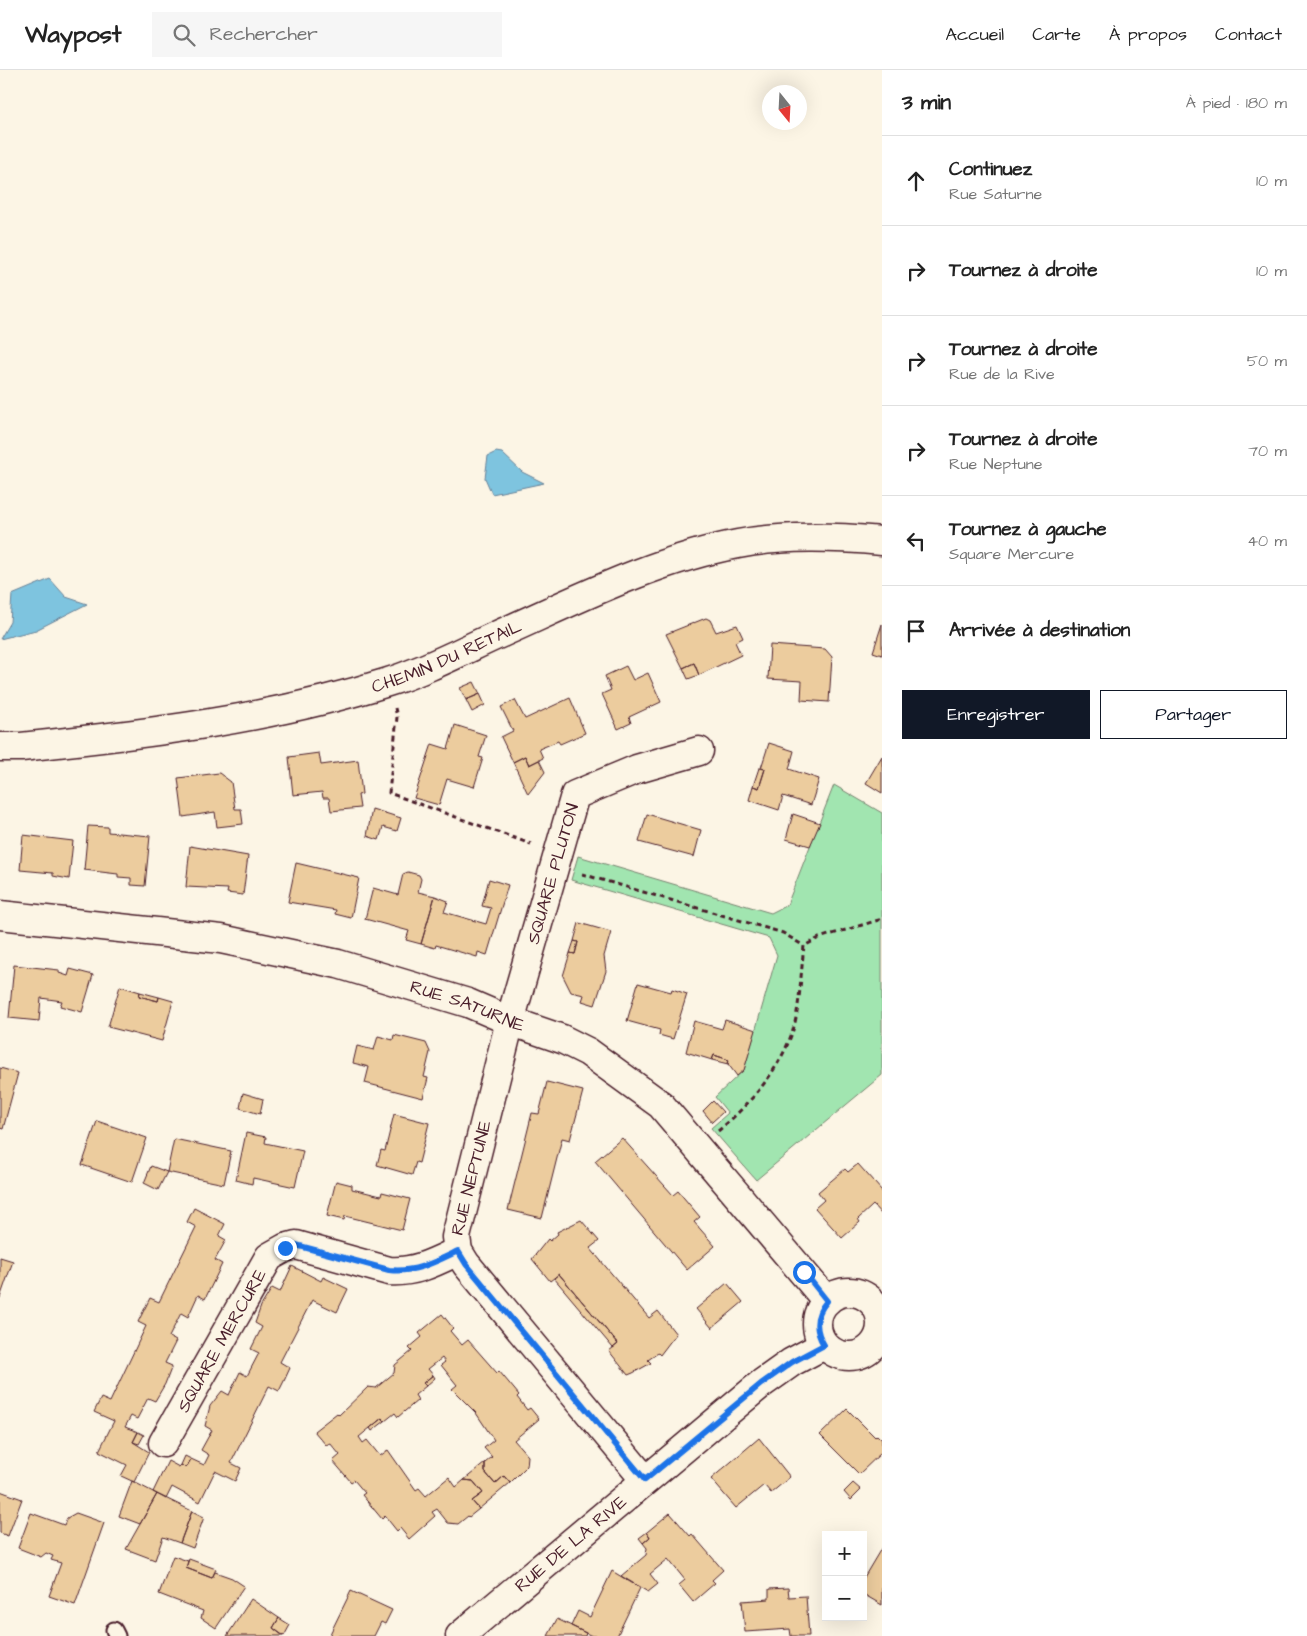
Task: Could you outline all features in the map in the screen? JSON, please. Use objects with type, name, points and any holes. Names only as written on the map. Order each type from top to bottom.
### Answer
[{"type":"street","name":"CHEMIN DU RETAIL","points":[[0,747],[21,747],[171,731],[273,711],[389,682],[640,572],[694,555],[740,544],[809,538],[882,541]]},
{"type":"street","name":"SQUARE PLUTON","points":[[510,1021],[575,795],[637,769],[699,751]]},
{"type":"street","name":"RUE SATURNE","points":[[0,915],[221,939],[338,964],[468,1003],[510,1021],[562,1039],[588,1052],[633,1082],[661,1105],[827,1301]]},
{"type":"street","name":"RUE NEPTUNE","points":[[510,1021],[456,1237],[458,1251],[466,1264],[645,1480]]},
{"type":"street","name":"SQUARE MERCURE","points":[[163,1443],[269,1257],[285,1248],[296,1245],[403,1272],[416,1270],[458,1251]]},
{"type":"street","points":[[842,1293],[877,1297],[881,1327],[876,1358],[861,1354],[841,1356],[824,1345],[817,1327],[821,1308],[827,1301],[842,1293]]},
{"type":"street","name":"RUE DE LA RIVE","points":[[460,1636],[761,1384],[792,1362],[824,1345]]},
{"type":"path","points":[[389,682],[397,717],[389,793],[556,860],[783,933],[804,946]]},
{"type":"path","points":[[804,946],[819,938],[882,919]]},
{"type":"path","points":[[698,1147],[747,1104],[781,1060],[794,1028],[804,946]]},
{"type":"green space","points":[[834,785],[882,813],[882,1075],[756,1180],[711,1128],[728,1113],[715,1097],[744,1070],[777,955],[769,938],[571,880],[578,856],[771,913],[787,905]]},
{"type":"water","points":[[496,452],[502,453],[522,472],[544,483],[492,494],[485,478],[488,456]]},
{"type":"water","points":[[50,579],[66,597],[87,604],[36,630],[0,639],[10,622],[12,595]]},
{"type":"building","points":[[706,618],[710,620],[716,632],[737,625],[743,638],[735,642],[741,655],[699,675],[694,663],[683,668],[666,634]]},
{"type":"building","points":[[882,624],[882,655],[873,652]]},
{"type":"building","points":[[770,645],[825,649],[832,657],[829,702],[801,700],[802,681],[768,679]]},
{"type":"building","points":[[694,663],[699,675],[688,679],[683,668]]},
{"type":"building","points":[[626,666],[633,680],[648,673],[661,702],[629,717],[631,723],[618,729],[602,694],[611,690],[605,676]]},
{"type":"building","points":[[474,682],[480,694],[466,700],[460,688]]},
{"type":"building","points":[[480,694],[485,705],[472,712],[466,700]]},
{"type":"building","points":[[570,698],[585,733],[560,744],[558,741],[539,749],[543,758],[529,765],[525,756],[513,762],[501,737],[513,731],[501,707],[515,700],[525,719]]},
{"type":"building","points":[[455,725],[486,735],[479,757],[483,758],[474,787],[447,779],[439,805],[414,798],[432,744],[448,749]]},
{"type":"building","points":[[769,743],[794,751],[789,769],[819,779],[811,805],[783,796],[779,810],[749,800],[753,786],[759,788],[765,769],[761,768]]},
{"type":"building","points":[[319,753],[321,765],[358,760],[362,794],[358,795],[360,808],[331,811],[329,798],[323,798],[322,792],[293,795],[289,757]]},
{"type":"building","points":[[525,756],[529,765],[539,760],[545,772],[528,794],[513,762]]},
{"type":"building","points":[[882,756],[882,793],[866,783]]},
{"type":"building","points":[[759,768],[765,769],[759,788],[753,786]]},
{"type":"building","points":[[219,773],[231,782],[235,809],[241,809],[243,824],[217,827],[215,812],[183,817],[178,778]]},
{"type":"building","points":[[372,809],[401,818],[397,831],[383,827],[379,840],[367,836]]},
{"type":"building","points":[[647,814],[701,830],[694,857],[639,842]]},
{"type":"building","points":[[793,814],[820,823],[810,846],[786,839]]},
{"type":"building","points":[[88,826],[108,827],[108,832],[150,836],[145,886],[131,885],[131,878],[118,877],[118,874],[84,870]]},
{"type":"building","points":[[23,835],[73,841],[69,879],[53,876],[53,873],[20,870]]},
{"type":"building","points":[[190,846],[248,856],[243,895],[227,893],[228,889],[186,887]]},
{"type":"building","points":[[296,863],[359,878],[351,918],[335,914],[336,910],[288,902]]},
{"type":"building","points":[[408,872],[419,875],[421,879],[418,892],[435,896],[421,944],[406,940],[409,931],[365,919],[373,888],[398,895],[403,874]]},
{"type":"building","points":[[489,879],[508,885],[487,955],[478,952],[477,957],[436,945],[435,948],[421,944],[435,896],[448,901],[444,912],[486,924],[491,908],[482,906]]},
{"type":"building","points":[[579,923],[611,932],[604,956],[606,971],[595,1005],[582,1001],[584,995],[571,992],[563,976],[570,953],[575,954],[578,942],[574,941]]},
{"type":"building","points":[[574,941],[578,942],[575,954],[570,953]]},
{"type":"building","points":[[14,965],[59,970],[59,973],[68,976],[70,969],[93,975],[82,1012],[60,1006],[62,1001],[41,998],[39,1021],[9,1018]]},
{"type":"building","points":[[638,983],[671,992],[672,989],[687,994],[673,1039],[659,1035],[660,1030],[627,1021]]},
{"type":"building","points":[[120,986],[140,992],[139,996],[158,1001],[159,997],[173,1001],[162,1041],[108,1027]]},
{"type":"building","points":[[140,992],[159,997],[158,1001],[139,996]]},
{"type":"building","points":[[725,1020],[756,1030],[744,1070],[737,1076],[728,1064],[729,1060],[714,1055],[712,1060],[686,1052],[694,1021],[722,1029]]},
{"type":"building","points":[[394,1035],[426,1043],[430,1052],[424,1077],[428,1078],[423,1098],[365,1083],[369,1067],[353,1063],[357,1046],[374,1050],[378,1036],[393,1040]]},
{"type":"building","points":[[714,1055],[729,1060],[728,1064],[712,1060]]},
{"type":"building","points":[[0,1068],[18,1073],[3,1129],[0,1128]]},
{"type":"building","points":[[547,1082],[583,1091],[570,1140],[562,1138],[542,1218],[508,1210],[532,1113],[539,1114]]},
{"type":"building","points":[[243,1093],[263,1099],[260,1114],[240,1108]]},
{"type":"building","points":[[713,1101],[723,1112],[712,1122],[703,1111]]},
{"type":"building","points":[[394,1114],[429,1123],[419,1163],[416,1162],[412,1175],[377,1165],[381,1150],[385,1151]]},
{"type":"building","points":[[97,1121],[147,1138],[132,1182],[82,1165]]},
{"type":"building","points":[[246,1133],[266,1137],[265,1143],[303,1151],[295,1187],[253,1178],[252,1184],[236,1180]]},
{"type":"building","points":[[622,1138],[673,1195],[678,1191],[700,1217],[694,1222],[715,1246],[687,1270],[595,1161]]},
{"type":"building","points":[[174,1139],[231,1151],[224,1184],[167,1172]]},
{"type":"building","points":[[858,1164],[882,1191],[882,1215],[873,1205],[858,1219],[860,1222],[842,1238],[815,1208],[824,1200],[818,1192],[845,1169],[848,1172]]},
{"type":"building","points":[[151,1166],[167,1172],[158,1190],[144,1183]]},
{"type":"building","points":[[336,1181],[352,1185],[352,1189],[381,1196],[382,1192],[410,1199],[402,1230],[345,1216],[344,1220],[327,1216]]},
{"type":"building","points":[[194,1208],[225,1224],[219,1236],[226,1240],[215,1260],[222,1264],[205,1299],[198,1295],[188,1317],[181,1313],[169,1337],[176,1341],[165,1363],[172,1366],[165,1384],[155,1401],[148,1398],[137,1419],[131,1416],[125,1427],[138,1432],[133,1442],[149,1452],[134,1482],[121,1476],[127,1465],[99,1451],[114,1421],[94,1412],[101,1398],[110,1402],[146,1326],[138,1322],[150,1298],[159,1302],[196,1227],[187,1222]]},
{"type":"building","points":[[581,1220],[599,1241],[590,1248],[649,1318],[658,1311],[676,1334],[660,1355],[658,1353],[648,1360],[651,1363],[628,1375],[609,1351],[618,1344],[559,1274],[550,1281],[532,1259],[548,1239],[550,1241],[558,1234],[557,1232]]},
{"type":"building","points":[[0,1257],[13,1261],[0,1298]]},
{"type":"building","points":[[292,1266],[321,1281],[323,1277],[348,1289],[337,1312],[312,1300],[280,1362],[290,1368],[284,1381],[279,1391],[269,1386],[231,1463],[241,1468],[235,1481],[215,1471],[200,1502],[172,1487],[166,1499],[153,1492],[168,1461],[179,1467],[181,1465],[186,1468],[191,1459],[204,1465],[209,1455],[201,1450],[212,1430],[205,1426],[210,1406],[222,1391],[229,1395],[240,1372],[247,1376],[259,1353],[251,1349],[262,1327],[255,1323],[261,1306],[272,1288],[280,1292]]},
{"type":"building","points":[[559,1274],[618,1344],[613,1348],[554,1278]]},
{"type":"building","points":[[727,1283],[743,1302],[712,1328],[696,1309]]},
{"type":"building","points":[[442,1314],[453,1328],[450,1331],[462,1345],[468,1340],[497,1373],[499,1371],[519,1395],[517,1397],[527,1410],[530,1408],[539,1419],[514,1440],[528,1456],[527,1466],[510,1483],[504,1476],[495,1484],[485,1472],[485,1463],[492,1457],[484,1448],[494,1440],[476,1413],[452,1389],[457,1385],[441,1365],[445,1362],[442,1358],[428,1369],[433,1375],[423,1383],[426,1386],[415,1395],[418,1400],[398,1417],[395,1413],[385,1421],[382,1418],[359,1437],[363,1443],[367,1440],[380,1456],[388,1450],[416,1490],[419,1488],[426,1496],[449,1477],[456,1487],[464,1480],[473,1481],[483,1493],[472,1501],[479,1509],[458,1524],[448,1523],[437,1509],[432,1512],[435,1516],[409,1539],[400,1528],[397,1531],[385,1516],[382,1519],[362,1495],[365,1493],[354,1480],[351,1482],[333,1461],[340,1455],[330,1443],[326,1445],[314,1431],[337,1413],[339,1415],[368,1387],[376,1388],[394,1373],[395,1365],[412,1351],[409,1348],[422,1337],[419,1333]]},
{"type":"building","points":[[433,1375],[435,1378],[426,1386],[423,1383]]},
{"type":"building","points":[[847,1409],[875,1437],[877,1435],[882,1440],[882,1452],[859,1474],[820,1435]]},
{"type":"building","points":[[382,1418],[385,1421],[372,1431],[370,1428]]},
{"type":"building","points":[[138,1432],[144,1435],[139,1444],[133,1442]]},
{"type":"building","points":[[759,1438],[790,1477],[771,1493],[764,1485],[736,1508],[711,1479]]},
{"type":"building","points":[[185,1456],[191,1459],[186,1468],[181,1465]]},
{"type":"building","points":[[485,1463],[485,1472],[495,1484],[504,1476],[510,1483],[479,1509],[472,1501],[483,1493],[473,1481],[464,1480]]},
{"type":"building","points":[[132,1481],[157,1494],[140,1524],[119,1516]]},
{"type":"building","points":[[853,1483],[861,1490],[851,1500],[844,1492]]},
{"type":"building","points":[[0,1491],[22,1499],[8,1536],[0,1533]]},
{"type":"building","points":[[157,1494],[192,1511],[180,1543],[163,1537],[155,1560],[126,1549]]},
{"type":"building","points":[[192,1511],[204,1517],[193,1548],[180,1543]]},
{"type":"building","points":[[31,1513],[64,1525],[67,1518],[76,1513],[104,1523],[75,1605],[49,1596],[61,1563],[51,1560],[53,1556],[46,1553],[41,1557],[18,1548]]},
{"type":"building","points":[[670,1513],[690,1536],[692,1534],[723,1570],[712,1580],[715,1583],[693,1602],[679,1585],[685,1580],[668,1559],[650,1574],[658,1584],[648,1592],[621,1576],[646,1555],[647,1548],[643,1543],[650,1537],[647,1532]]},
{"type":"building","points":[[647,1532],[650,1537],[643,1543],[639,1538]]},
{"type":"building","points":[[882,1547],[882,1605],[867,1596],[867,1572]]},
{"type":"building","points":[[173,1556],[188,1561],[186,1568],[212,1578],[215,1572],[232,1578],[244,1586],[216,1628],[201,1618],[203,1611],[159,1594]]},
{"type":"building","points":[[189,1559],[216,1569],[212,1578],[186,1568]]},
{"type":"building","points":[[612,1571],[640,1588],[617,1636],[592,1636],[571,1626],[578,1611],[590,1617]]},
{"type":"building","points":[[788,1588],[789,1597],[806,1596],[809,1636],[791,1636],[790,1629],[745,1632],[742,1601],[769,1599],[769,1589]]},
{"type":"building","points":[[351,1591],[392,1610],[385,1624],[381,1622],[374,1636],[329,1636]]},
{"type":"building","points":[[251,1599],[279,1618],[273,1628],[283,1636],[227,1636]]},
{"type":"building","points":[[279,1618],[290,1625],[284,1636],[273,1628]]},
{"type":"building","points":[[557,1619],[586,1633],[585,1636],[548,1636]]},
{"type":"route","points":[[285,1248],[296,1245],[403,1272],[416,1270],[458,1251],[466,1264],[645,1480],[761,1384],[792,1362],[824,1345],[819,1337],[817,1317],[827,1301],[804,1272]]}]
